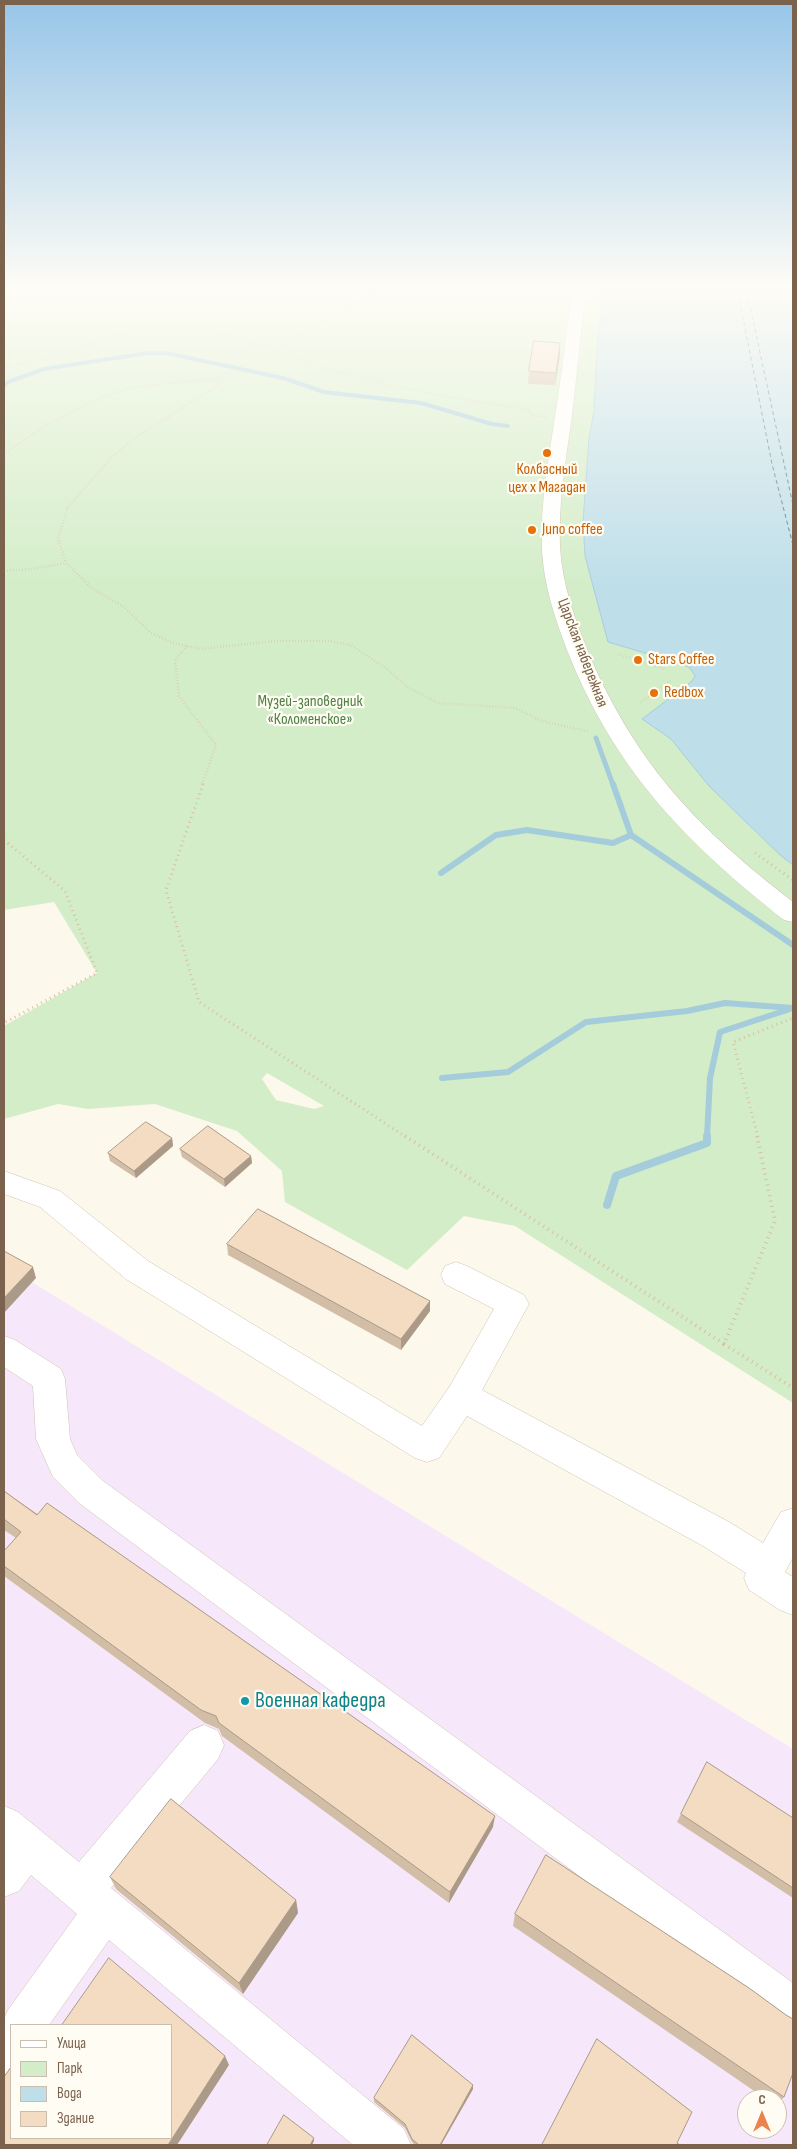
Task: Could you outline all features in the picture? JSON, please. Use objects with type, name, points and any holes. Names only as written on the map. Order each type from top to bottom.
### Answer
[{"type":"street","name":"Царская набережная","points":[[567,388],[552,502],[552,562],[562,608],[582,664],[611,725],[637,766],[686,823],[758,888],[793,914]]},
{"type":"street","points":[[4,1182],[50,1200],[137,1270],[427,1447],[462,1396],[513,1304],[456,1275]]},
{"type":"street","points":[[4,1350],[49,1379],[53,1438],[65,1466],[91,1492],[793,2009]]},
{"type":"street","points":[[462,1396],[716,1534],[769,1567]]},
{"type":"street","points":[[793,1524],[762,1578],[793,1597]]},
{"type":"street","points":[[24,2024],[94,1900],[204,1745]]},
{"type":"street","points":[[12,1849],[94,1900],[388,2145]]},
{"type":"path","points":[[4,454],[42,428],[93,401],[132,388]]},
{"type":"path","points":[[213,388],[138,436],[110,458],[67,507],[58,539],[66,563],[93,589],[124,608],[151,633],[173,643],[201,649],[299,640],[328,641],[351,645],[386,669],[406,686],[438,703],[515,708],[542,721],[590,732]]},
{"type":"path","points":[[414,388],[529,410],[530,416],[563,418]]},
{"type":"path","points":[[4,571],[32,569],[66,563]]},
{"type":"path","points":[[187,646],[175,661],[179,696],[216,745],[166,890],[199,1002],[793,1388]]},
{"type":"path","points":[[618,654],[665,669]]},
{"type":"path","points":[[641,702],[671,680]]},
{"type":"path","points":[[4,840],[65,891],[97,973],[4,1023]]},
{"type":"path","points":[[749,849],[793,880]]},
{"type":"path","points":[[724,1344],[775,1221],[762,1154],[733,1042],[793,1018]]},
{"type":"shaded area","points":[[4,1265],[793,1749],[793,2145],[4,2145]]},
{"type":"green space","name":"Музей-заповедник «Коломенское»","points":[[4,388],[595,388],[594,411],[589,438],[583,522],[585,556],[608,642],[690,668],[695,676],[692,681],[642,719],[671,739],[709,786],[780,855],[793,865],[793,1403],[515,1226],[464,1216],[407,1270],[285,1202],[282,1171],[237,1131],[155,1104],[88,1109],[58,1104],[4,1119],[4,1026],[97,973],[54,902],[4,910]],"holes":[[[267,1073],[324,1106],[314,1109],[276,1100],[262,1079]]]},
{"type":"water","points":[[595,388],[793,388],[793,865],[780,855],[709,786],[671,739],[642,719],[692,681],[695,676],[690,668],[608,642],[585,556],[583,522],[589,438],[594,411]]},
{"type":"building","points":[[146,1122],[172,1138],[134,1171],[108,1153]]},
{"type":"building","points":[[208,1126],[251,1156],[224,1179],[180,1149]]},
{"type":"building","points":[[258,1209],[430,1301],[401,1339],[227,1244]]},
{"type":"building","points":[[4,1251],[33,1267],[4,1298]]},
{"type":"building","name":"Военная кафедра","points":[[4,1491],[37,1515],[47,1503],[495,1816],[450,1892],[219,1723],[216,1716],[201,1710],[4,1566],[4,1551],[21,1532],[4,1519]]},
{"type":"building","points":[[707,1762],[793,1818],[793,1888],[681,1814]]},
{"type":"building","points":[[171,1799],[296,1900],[239,1983],[110,1877]]},
{"type":"building","points":[[546,1855],[793,2019],[793,2073],[787,2089],[772,2089],[515,1914]]},
{"type":"building","points":[[109,1958],[225,2056],[172,2139],[172,2024],[63,2024]]},
{"type":"building","points":[[412,2035],[473,2085],[440,2145],[419,2145],[412,2139],[405,2124],[374,2098]]},
{"type":"building","points":[[597,2039],[692,2112],[677,2143],[680,2145],[542,2145]]},
{"type":"building","points":[[10,2068],[10,2139],[172,2139],[168,2145],[4,2145],[4,2077]]},
{"type":"building","points":[[284,2115],[314,2138],[310,2145],[267,2145]]},
{"type":"waterway","points":[[313,388],[324,392],[421,403],[492,424],[508,426]]},
{"type":"waterway","points":[[596,738],[613,785]]},
{"type":"waterway","points":[[613,784],[631,835]]},
{"type":"waterway","points":[[441,873],[496,835],[527,830],[613,843],[631,835]]},
{"type":"waterway","points":[[631,835],[793,945]]},
{"type":"waterway","points":[[442,1078],[508,1072],[586,1022],[687,1011],[725,1003],[793,1008]]},
{"type":"waterway","points":[[707,1137],[710,1078],[720,1032],[790,1009]]},
{"type":"waterway","points":[[607,1205],[616,1176],[707,1143],[707,1137]]},
{"type":"ferry route","points":[[757,388],[772,464],[793,545]]},
{"type":"ferry route","points":[[768,388],[793,505]]},
{"type":"place","name":"Колбасный цех x Магадан","points":[[547,453]]},
{"type":"place","name":"Juno coffee","points":[[532,530]]},
{"type":"place","name":"Stars Coffee","points":[[638,660]]},
{"type":"place","name":"Redbox","points":[[654,693]]},
{"type":"place","name":"Военная кафедра","points":[[245,1701]]}]
